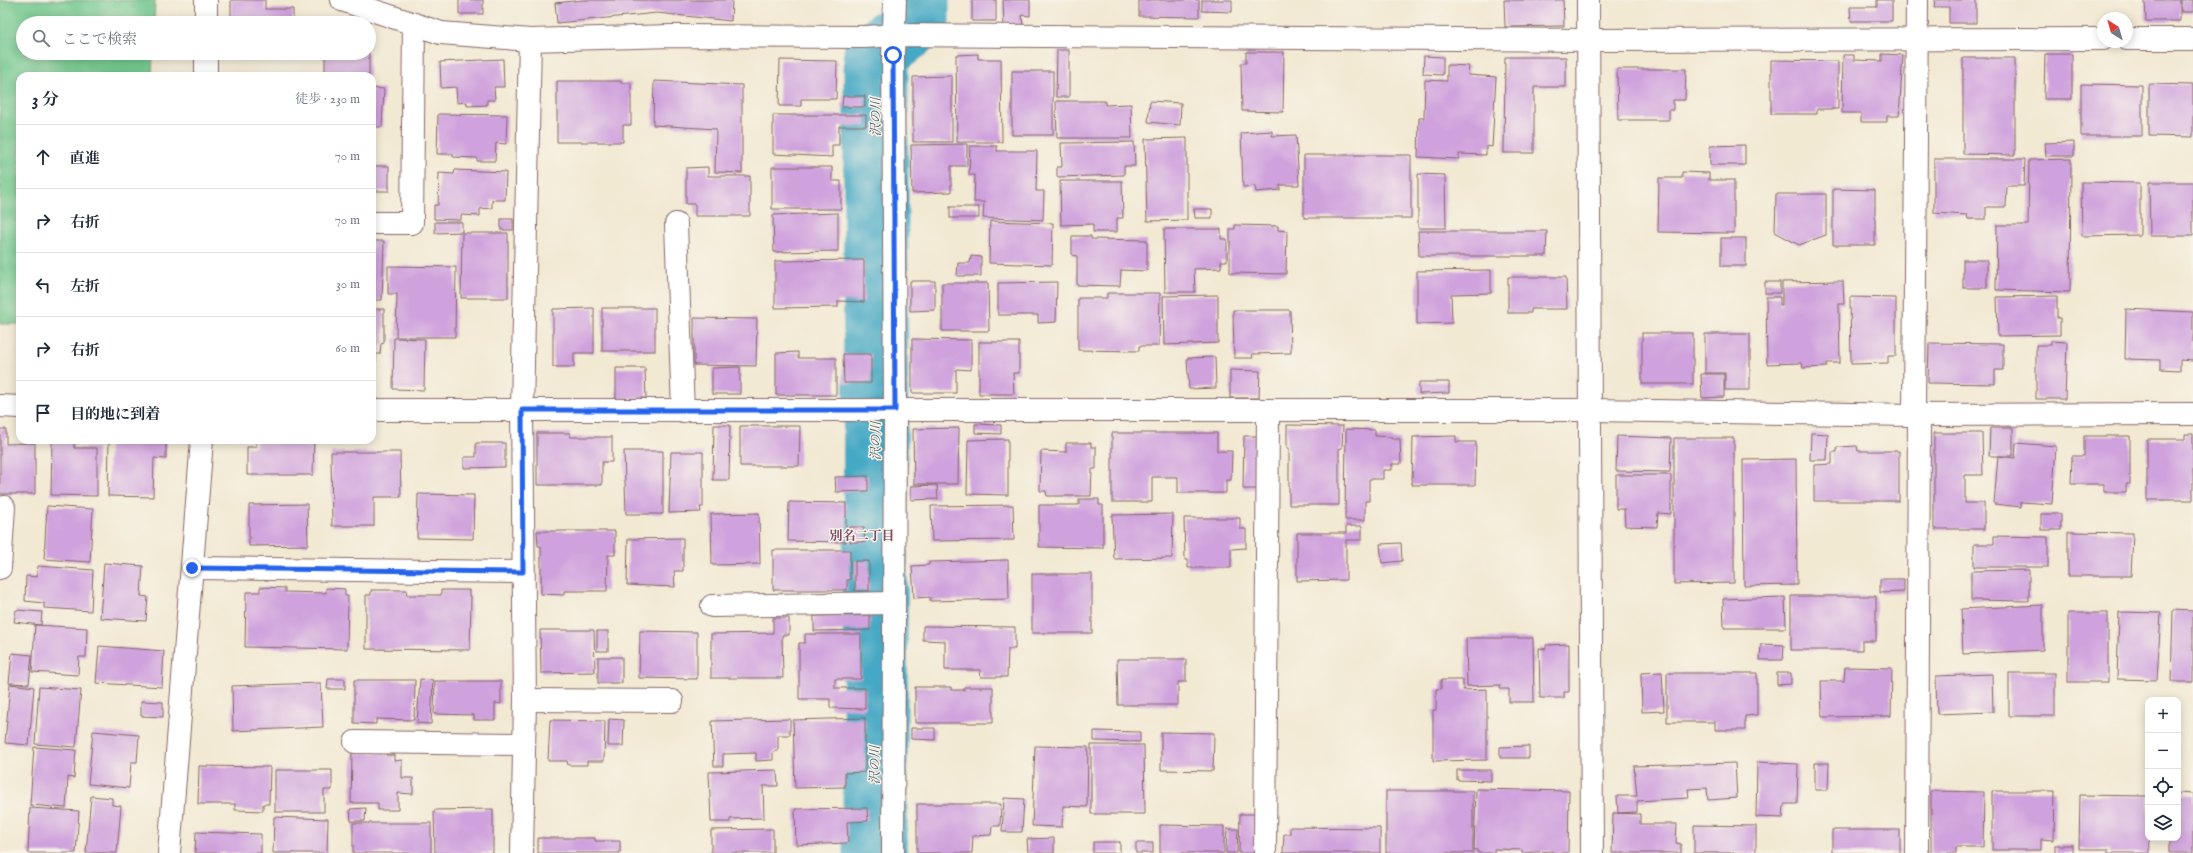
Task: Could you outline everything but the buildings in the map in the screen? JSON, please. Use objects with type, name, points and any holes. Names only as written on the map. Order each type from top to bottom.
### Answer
[{"type":"street","points":[[206,0],[206,16]]},
{"type":"street","points":[[342,0],[441,33],[530,40],[671,36],[865,37],[894,26],[922,36],[1588,40],[2097,39]]},
{"type":"street","points":[[1588,0],[1592,853]]},
{"type":"street","points":[[1917,0],[1917,853]]},
{"type":"street","points":[[376,223],[412,223],[414,24]]},
{"type":"street","points":[[893,853],[891,410],[894,26]]},
{"type":"street","points":[[2133,39],[2193,39]]},
{"type":"street","points":[[522,853],[525,700],[522,410],[530,40]]},
{"type":"street","points":[[206,60],[206,72]]},
{"type":"street","points":[[676,224],[683,411]]},
{"type":"street","points":[[0,406],[16,407]]},
{"type":"street","points":[[376,410],[1589,410],[1916,415],[2193,414]]},
{"type":"street","points":[[1265,853],[1268,411]]},
{"type":"street","points":[[169,853],[202,444]]},
{"type":"street","points":[[0,568],[4,507]]},
{"type":"street","points":[[192,568],[523,572]]},
{"type":"street","points":[[712,606],[893,603]]},
{"type":"street","points":[[525,700],[672,701]]},
{"type":"street","points":[[355,742],[524,744]]},
{"type":"green space","points":[[0,0],[155,0],[154,16],[16,16],[16,60],[153,60],[152,72],[16,72],[16,324],[0,324]]},
{"type":"waterway","name":"沢の川","points":[[875,853],[876,53],[917,20],[917,0]]},
{"type":"district","name":"別名二丁目","points":[[862,536]]},
{"type":"route","points":[[192,568],[523,572],[522,410],[895,410],[893,55]]}]
